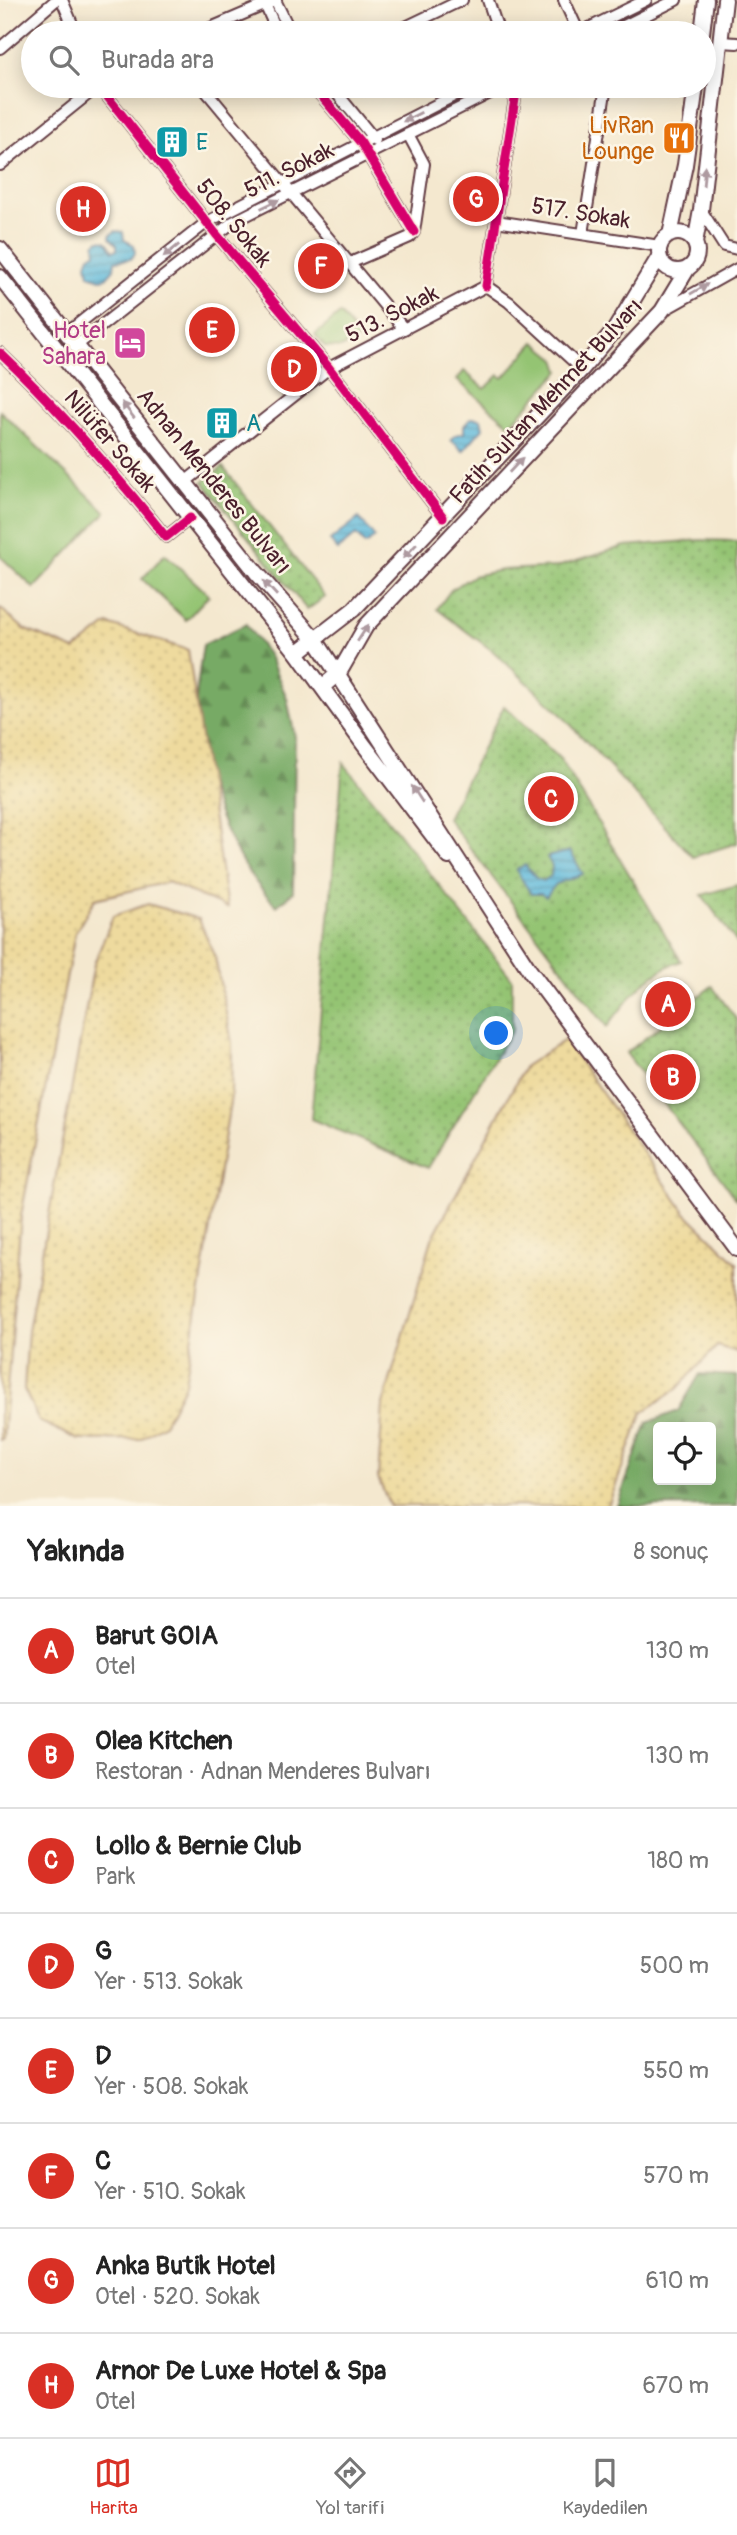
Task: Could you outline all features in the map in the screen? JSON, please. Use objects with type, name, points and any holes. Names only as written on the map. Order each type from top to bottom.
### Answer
[{"type":"main road","points":[[703,21],[706,0]]},
{"type":"main road","name":"Fatih Sultan Mehmet Bulvarı","points":[[716,84],[725,0]]},
{"type":"main road","name":"Fatih Sultan Mehmet Bulvarı","points":[[297,653],[354,609],[582,369],[614,331],[663,246],[685,165],[694,98]]},
{"type":"main road","name":"Fatih Sultan Mehmet Bulvarı","points":[[322,687],[339,673],[366,626],[662,311],[696,257],[695,243],[714,98]]},
{"type":"main road","points":[[688,268],[677,271],[666,267],[663,246],[681,234],[695,243]]},
{"type":"main road","name":"Adnan Menderes Bulvarı","points":[[0,249],[256,572],[315,639],[339,673]]},
{"type":"main road","name":"Adnan Menderes Bulvarı","points":[[0,277],[322,687]]},
{"type":"main road","points":[[339,673],[478,894]]},
{"type":"main road","points":[[322,687],[363,746],[478,894],[538,982],[737,1249]]},
{"type":"street","points":[[31,21],[55,0]]},
{"type":"street","points":[[62,0],[71,21]]},
{"type":"street","points":[[418,21],[461,0]]},
{"type":"street","points":[[488,0],[495,21]]},
{"type":"street","points":[[564,0],[574,21]]},
{"type":"street","points":[[599,21],[627,4],[646,0]]},
{"type":"street","points":[[635,21],[676,0]]},
{"type":"street","points":[[226,21],[271,1]]},
{"type":"street","points":[[271,1],[275,21]]},
{"type":"street","points":[[271,1],[284,21]]},
{"type":"street","points":[[0,48],[21,30]]},
{"type":"street","points":[[721,42],[737,43]]},
{"type":"street","points":[[0,165],[83,98]]},
{"type":"street","name":"508. Sokak","points":[[108,98],[216,234],[329,368],[443,516]]},
{"type":"street","points":[[212,98],[404,329]]},
{"type":"street","points":[[323,98],[361,143],[414,232]]},
{"type":"street","points":[[341,98],[380,148]]},
{"type":"street","name":"511. Sokak","points":[[72,339],[207,222],[448,98]]},
{"type":"street","name":"511. Sokak","points":[[72,339],[233,222],[480,98]]},
{"type":"street","points":[[515,98],[486,286],[509,302],[582,369]]},
{"type":"street","points":[[583,234],[604,98]]},
{"type":"street","points":[[350,263],[410,237],[414,232],[424,164],[408,134]]},
{"type":"street","points":[[701,210],[724,246],[737,249]]},
{"type":"street","name":"517. Sokak","points":[[496,221],[663,246]]},
{"type":"street","points":[[662,311],[737,269]]},
{"type":"street","name":"513. Sokak","points":[[185,482],[329,368],[486,286]]},
{"type":"street","name":"Nilüfer Sokak","points":[[0,353],[110,468],[166,537],[190,518]]},
{"type":"green space","points":[[340,314],[360,338],[341,348],[325,347],[315,335]]},
{"type":"green space","points":[[535,342],[556,359],[560,371],[510,425],[457,380],[464,371],[485,389],[499,375],[503,378]]},
{"type":"green space","points":[[0,411],[106,512],[34,588],[0,556]]},
{"type":"green space","points":[[223,467],[325,597],[307,610],[203,482]]},
{"type":"green space","points":[[701,540],[737,541],[737,843],[693,857],[558,711],[494,652],[437,609],[451,590],[473,576],[502,570],[557,567],[625,546]]},
{"type":"green space","points":[[165,554],[209,595],[186,620],[142,579]]},
{"type":"green space","points":[[246,624],[269,656],[287,698],[295,737],[293,892],[277,906],[253,878],[234,847],[197,748],[196,696],[203,645]]},
{"type":"green space","points":[[504,706],[561,760],[681,961],[648,980],[607,1027],[447,818]]},
{"type":"green space","points":[[343,762],[512,979],[512,1030],[428,1168],[311,1119]]},
{"type":"green space","points":[[737,885],[737,943],[702,895]]},
{"type":"green space","points":[[712,986],[737,1020],[737,1200],[626,1053]]},
{"type":"green space","points":[[700,1374],[737,1376],[737,1506],[617,1506],[647,1423],[678,1411]]},
{"type":"sand","points":[[0,608],[24,629],[75,650],[108,624],[188,650],[227,908],[168,882],[95,899],[75,933],[21,1216],[3,1438],[0,1440]]},
{"type":"sand","points":[[148,904],[199,919],[215,957],[232,1043],[231,1096],[185,1384],[164,1424],[140,1439],[79,1440],[39,1421],[24,1389],[28,1331],[94,964],[113,916]]},
{"type":"sand","points":[[565,1040],[685,1212],[737,1263],[737,1352],[717,1346],[677,1389],[643,1412],[608,1506],[390,1506],[378,1478],[383,1404],[432,1239],[525,1066]]},
{"type":"water","points":[[115,231],[123,232],[124,240],[134,245],[135,253],[131,259],[115,261],[114,269],[106,278],[89,275],[87,263],[90,255],[96,253],[95,244],[99,240],[107,242],[113,251],[117,250],[117,245],[110,238]]},
{"type":"water","points":[[471,418],[481,419],[483,428],[463,451],[451,440],[464,433],[464,426]]},
{"type":"water","points":[[359,518],[375,538],[365,545],[356,535],[338,550],[330,541]]},
{"type":"water","points":[[570,851],[583,874],[556,884],[546,897],[531,894],[516,870],[525,865],[537,879],[543,881],[551,876],[552,866],[547,857]]},
{"type":"cycle path","points":[[108,98],[216,234],[329,368],[443,517]]},
{"type":"cycle path","points":[[323,98],[361,143],[414,232]]},
{"type":"cycle path","points":[[486,286],[515,98]]},
{"type":"cycle path","points":[[0,353],[86,442],[166,537],[190,518]]},
{"type":"place","name":"LivRan Lounge","points":[[679,138]]},
{"type":"place","name":"E","points":[[172,142]]},
{"type":"place","name":"Anka Butik Hotel","points":[[476,199]]},
{"type":"place","name":"Arnor De Luxe Hotel & Spa","points":[[83,209]]},
{"type":"place","name":"C","points":[[321,266]]},
{"type":"place","name":"D","points":[[212,330]]},
{"type":"place","name":"Hotel Sahara","points":[[130,343]]},
{"type":"place","name":"G","points":[[294,369]]},
{"type":"place","name":"A","points":[[222,423]]},
{"type":"place","name":"Lollo & Bernie Club","points":[[551,799]]},
{"type":"place","name":"Barut GOIA","points":[[668,1004]]},
{"type":"place","name":"Olea Kitchen","points":[[673,1077]]}]
